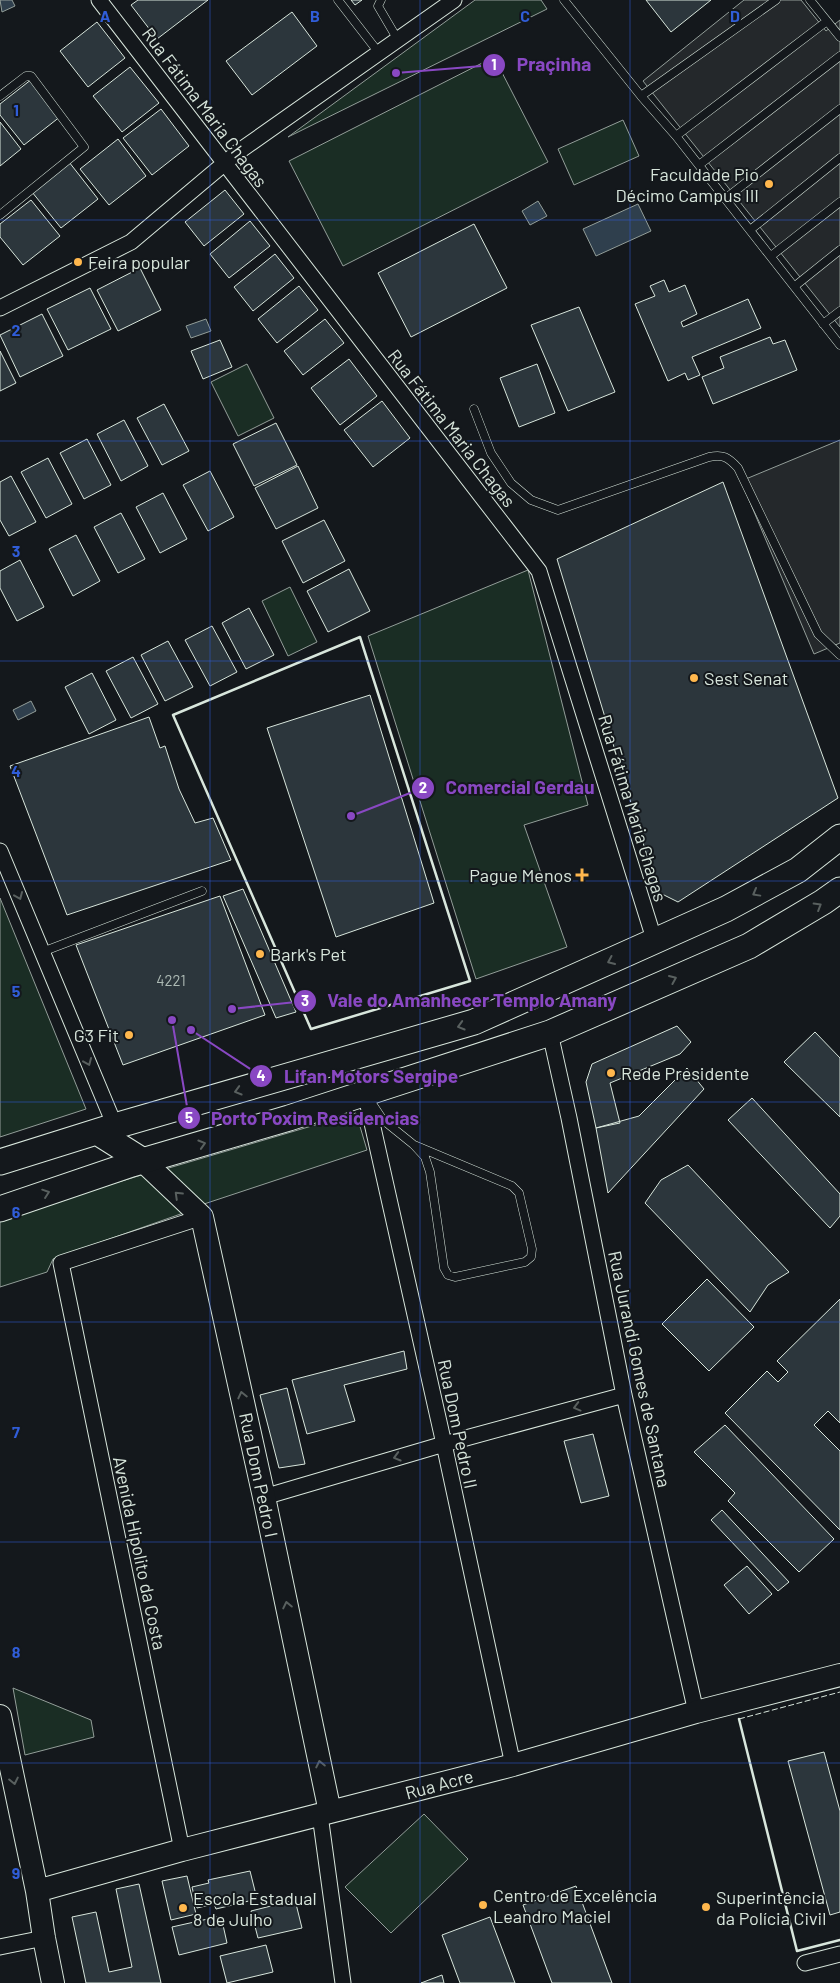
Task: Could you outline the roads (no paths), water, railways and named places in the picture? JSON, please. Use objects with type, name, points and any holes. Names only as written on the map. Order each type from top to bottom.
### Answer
[{"type":"main road","points":[[0,1162],[106,1129],[474,1022],[726,909],[798,870],[840,837]]},
{"type":"main road","points":[[0,1209],[550,1033],[749,946],[840,890]]},
{"type":"main road","points":[[106,1129],[149,1160]]},
{"type":"street","name":"Rua Fátima Maria Chagas","points":[[99,0],[539,571],[655,942]]},
{"type":"street","points":[[0,308],[131,242],[224,163],[454,0]]},
{"type":"street","points":[[0,851],[42,952],[106,1129]]},
{"type":"street","name":"Rua Jurandi Gomes de Santana","points":[[550,1033],[569,1118],[624,1394],[696,1712]]},
{"type":"street","name":"Rua Dom Pedro II","points":[[365,1092],[444,1444],[513,1765]]},
{"type":"street","points":[[149,1160],[202,1217]]},
{"type":"street","name":"Avenida Hipolito da Costa","points":[[182,1850],[61,1263],[202,1217]]},
{"type":"street","name":"Rua Dom Pedro I","points":[[202,1217],[264,1496],[325,1814]]},
{"type":"street","points":[[264,1496],[624,1394]]},
{"type":"street","name":"Rua Acre","points":[[37,1891],[182,1850],[513,1765],[696,1712],[840,1675]]},
{"type":"street","points":[[0,1716],[2,1740],[37,1891],[53,1983]]},
{"type":"street","points":[[325,1814],[341,1982]]},
{"type":"street","points":[[0,1947],[44,1938]]},
{"type":"street","points":[[805,1963],[840,1954]]},
{"type":"lane","points":[[338,0],[379,53]]},
{"type":"lane","points":[[381,0],[378,6],[380,12],[398,40]]},
{"type":"lane","points":[[564,0],[641,96],[676,136],[840,345]]},
{"type":"lane","points":[[641,96],[776,0]]},
{"type":"lane","points":[[810,0],[840,37]]},
{"type":"lane","points":[[676,136],[827,21]]},
{"type":"lane","points":[[699,165],[840,56]]},
{"type":"lane","points":[[0,96],[26,76],[31,76],[84,147],[0,215]]},
{"type":"lane","points":[[725,199],[840,109]]},
{"type":"lane","points":[[750,230],[840,158]]},
{"type":"lane","points":[[771,256],[840,202]]},
{"type":"lane","points":[[795,286],[840,250]]},
{"type":"lane","points":[[824,324],[840,311]]},
{"type":"lane","points":[[474,409],[491,453],[510,483],[531,500],[558,510],[709,457],[721,454],[730,459],[738,468],[818,634],[840,655]]},
{"type":"lane","points":[[42,952],[202,891]]},
{"type":"lane","points":[[365,1092],[383,1120],[414,1145],[425,1157],[430,1172],[444,1268],[448,1275],[455,1277],[528,1260],[532,1249],[519,1193],[498,1180],[414,1145]]},
{"type":"water","points":[[0,0],[12,0],[15,6],[2,12]]},
{"type":"water","points":[[538,201],[547,216],[530,225],[522,211]]},
{"type":"water","points":[[638,204],[651,231],[596,256],[583,229]]},
{"type":"water","points":[[206,319],[211,331],[191,338],[186,326]]},
{"type":"water","points":[[31,701],[36,711],[18,720],[13,710]]},
{"type":"place","name":"Praçinha","points":[[396,73]]},
{"type":"place","name":"Faculdade Pio Décimo Campus III","points":[[769,184]]},
{"type":"place","name":"Feira popular","points":[[78,262]]},
{"type":"place","name":"Sest Senat","points":[[694,678]]},
{"type":"place","name":"Comercial Gerdau","points":[[351,816]]},
{"type":"place","name":"Pague Menos","points":[[582,875]]},
{"type":"place","name":"Bark's Pet","points":[[260,954]]},
{"type":"place","name":"Vale do Amanhecer Templo Amany","points":[[232,1009]]},
{"type":"place","name":"Porto Poxim Residencias","points":[[172,1020]]},
{"type":"place","name":"Lifan Motors Sergipe","points":[[191,1030]]},
{"type":"place","name":"G3 Fit","points":[[129,1035]]},
{"type":"place","name":"Rede Presidente","points":[[611,1073]]},
{"type":"place","name":"Centro de Excelência Leandro Maciel","points":[[483,1905]]},
{"type":"place","name":"Superintência da Polícia Civil","points":[[706,1907]]},
{"type":"place","name":"Escola Estadual 8 de Julho","points":[[183,1908]]}]
